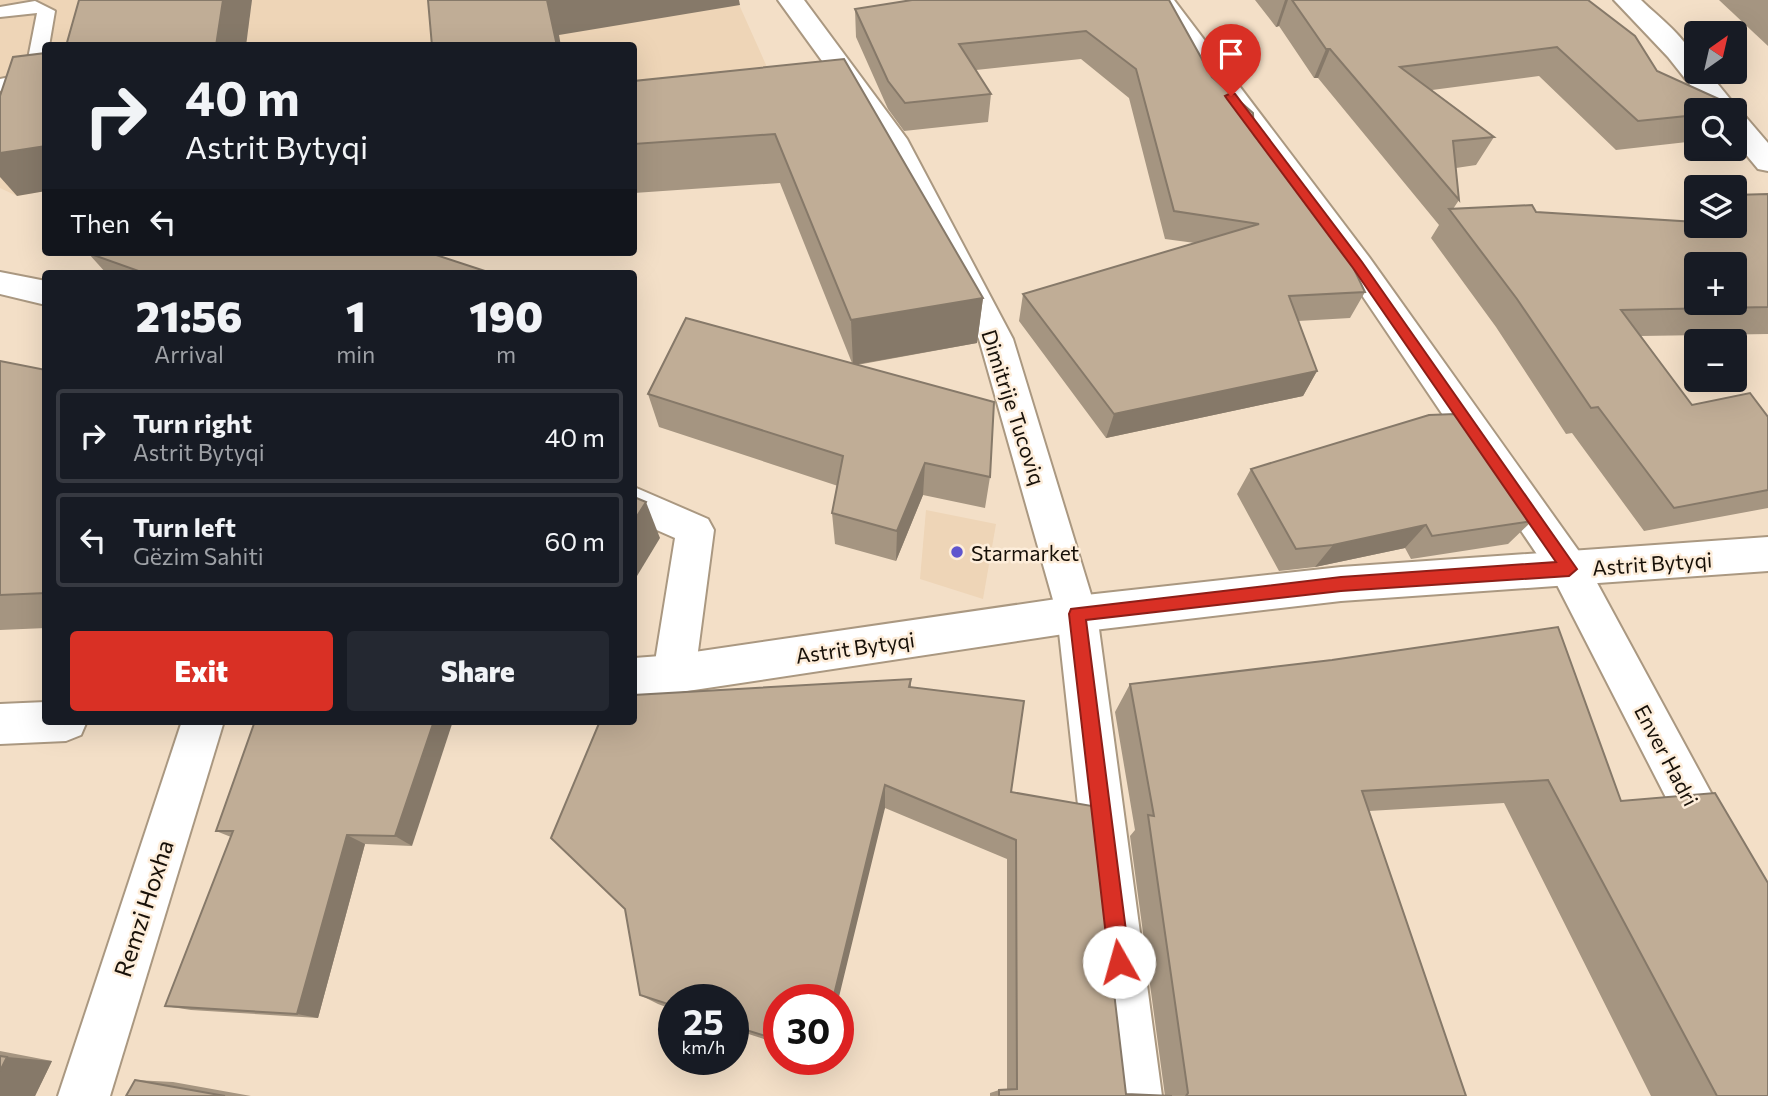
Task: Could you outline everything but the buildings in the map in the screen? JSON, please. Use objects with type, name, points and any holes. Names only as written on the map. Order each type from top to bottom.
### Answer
[{"type":"street","name":"Dimitrije Tucoviq","points":[[791,0],[893,139],[996,339],[1077,614]]},
{"type":"street","name":"Enver Hadri","points":[[1161,0],[1358,265],[1569,569],[1730,872]]},
{"type":"street","points":[[1627,0],[1676,51],[1715,98]]},
{"type":"street","points":[[1747,137],[1768,162]]},
{"type":"street","points":[[0,284],[42,292]]},
{"type":"street","points":[[637,504],[695,530],[674,674]]},
{"type":"street","name":"Astrit Bytyqi","points":[[637,677],[674,674],[1077,614],[1341,584],[1768,555]]},
{"type":"street","points":[[1077,614],[1136,1096]]},
{"type":"street","points":[[0,724],[42,722]]},
{"type":"street","name":"Remzi Hoxha","points":[[84,1096],[201,725]]},
{"type":"lane","points":[[0,12],[34,6],[46,11],[35,71],[21,81],[0,85]]},
{"type":"shaded area","points":[[0,0],[737,0],[771,76],[637,98],[637,42],[42,42],[42,192],[17,196],[0,188]]},
{"type":"shaded area","name":"Starmarket","points":[[926,510],[996,524],[983,599],[920,579]]},
{"type":"place","name":"Starmarket","points":[[957,552]]},
{"type":"route","points":[[1119,962],[1077,614],[1341,584],[1569,569],[1358,265],[1231,96]]}]
